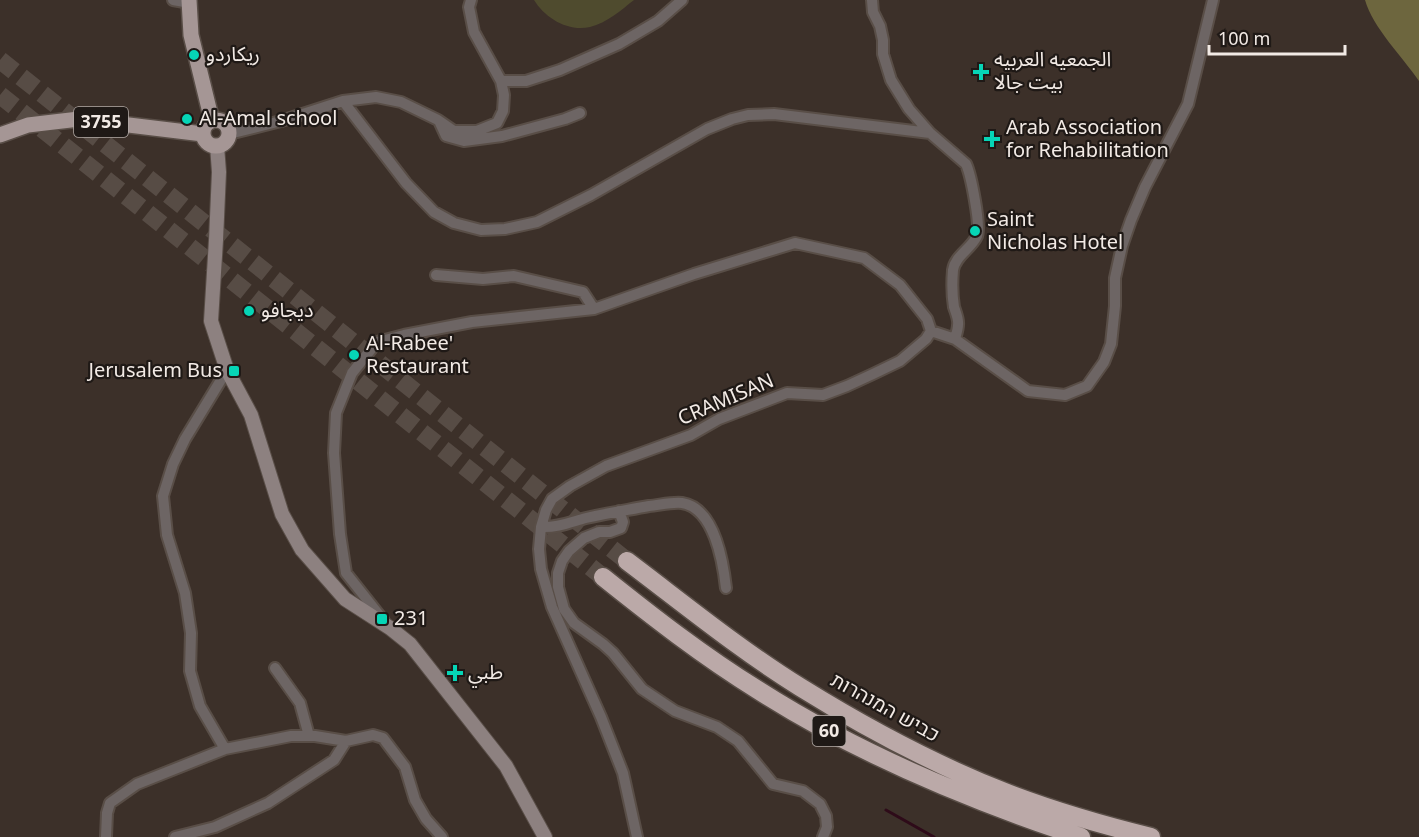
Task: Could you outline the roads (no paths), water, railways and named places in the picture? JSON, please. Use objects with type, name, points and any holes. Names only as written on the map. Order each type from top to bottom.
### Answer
[{"type":"highway","name":"כביש המנהרות","points":[[627,561],[765,664],[867,727],[950,769],[1008,793],[1098,823],[1151,837]]},
{"type":"highway","name":"60","points":[[603,577],[709,658],[759,691],[824,728],[876,755],[947,787],[1081,837]]},
{"type":"main road","points":[[189,1],[191,34],[212,120]]},
{"type":"main road","name":"3755","points":[[0,135],[28,125],[79,119],[203,134]]},
{"type":"main road","points":[[212,120],[218,120],[228,126],[229,134],[224,143],[217,146],[210,144],[203,134],[205,126],[212,120]]},
{"type":"street","points":[[173,0],[189,1]]},
{"type":"street","points":[[229,134],[281,121],[343,101],[376,97],[401,102],[438,120],[454,131],[477,131],[497,123],[503,111],[504,95],[501,81],[474,32],[471,0]]},
{"type":"street","points":[[501,81],[526,81],[560,70],[619,44],[658,21],[682,0]]},
{"type":"street","points":[[872,0],[891,80],[909,109],[930,133],[966,164],[969,171],[978,225],[977,236],[953,267],[952,295],[959,324],[955,339]]},
{"type":"street","points":[[390,628],[346,573],[340,534],[334,453],[336,413],[352,373],[377,342],[472,322],[594,309],[694,274],[795,243],[864,258],[900,285],[927,319],[931,331],[955,339],[1028,391],[1065,395],[1087,386],[1104,362],[1111,344],[1115,278],[1122,246],[1145,187],[1188,104],[1214,0]]},
{"type":"street","points":[[343,101],[406,183],[434,212],[454,224],[481,230],[505,230],[537,222],[591,195],[706,129],[748,115],[774,114],[930,133]]},
{"type":"street","points":[[438,120],[446,136],[464,141],[502,136],[580,113]]},
{"type":"street","points":[[217,146],[218,210],[211,321],[227,370],[251,415],[282,514],[302,550],[345,599],[410,644],[506,766],[545,837]]},
{"type":"street","points":[[436,275],[483,279],[513,276],[584,292],[594,309]]},
{"type":"street","name":"CRAMISAN","points":[[637,837],[620,763],[552,607],[541,569],[539,549],[541,527],[552,499],[606,466],[691,435],[719,419],[787,393],[823,395],[847,386],[900,361],[926,339],[931,331]]},
{"type":"street","points":[[225,748],[200,706],[190,671],[191,633],[185,593],[167,535],[164,496],[172,464],[227,370]]},
{"type":"street","points":[[541,527],[555,527],[619,511],[682,503],[693,507],[708,524],[714,535],[721,556],[726,588]]},
{"type":"street","points":[[619,511],[623,522],[621,528],[584,537],[562,561],[558,573],[558,586],[564,609],[574,623],[613,653],[642,689],[675,711],[717,727],[738,741],[773,784],[803,791],[820,804],[826,816],[827,827],[823,837]]},
{"type":"street","points":[[276,668],[300,703],[309,736]]},
{"type":"street","points":[[106,837],[107,813],[110,803],[137,784],[225,748],[291,736],[346,741],[373,735],[383,738],[405,767],[415,800],[426,819],[442,837]]},
{"type":"street","points":[[176,837],[215,827],[268,803],[334,760],[346,741]]},
{"type":"waterway","points":[[886,810],[934,837]]},
{"type":"tunnel","points":[[0,60],[627,561]]},
{"type":"tunnel","points":[[0,95],[603,577]]},
{"type":"place","name":"ريكاردو","points":[[194,55]]},
{"type":"place","name":"الجمعيه العربيه بيت جالا","points":[[981,72]]},
{"type":"place","name":"Al-Amal school","points":[[187,119]]},
{"type":"place","name":"Arab Association for Rehabilitation","points":[[992,139]]},
{"type":"place","name":"Saint Nicholas Hotel","points":[[975,231]]},
{"type":"place","name":"ديجافو","points":[[249,311]]},
{"type":"place","name":"Al-Rabee' Restaurant","points":[[354,355]]},
{"type":"place","name":"Jerusalem Bus","points":[[234,371]]},
{"type":"place","name":"231","points":[[382,619]]},
{"type":"place","name":"طبي","points":[[455,673]]}]
